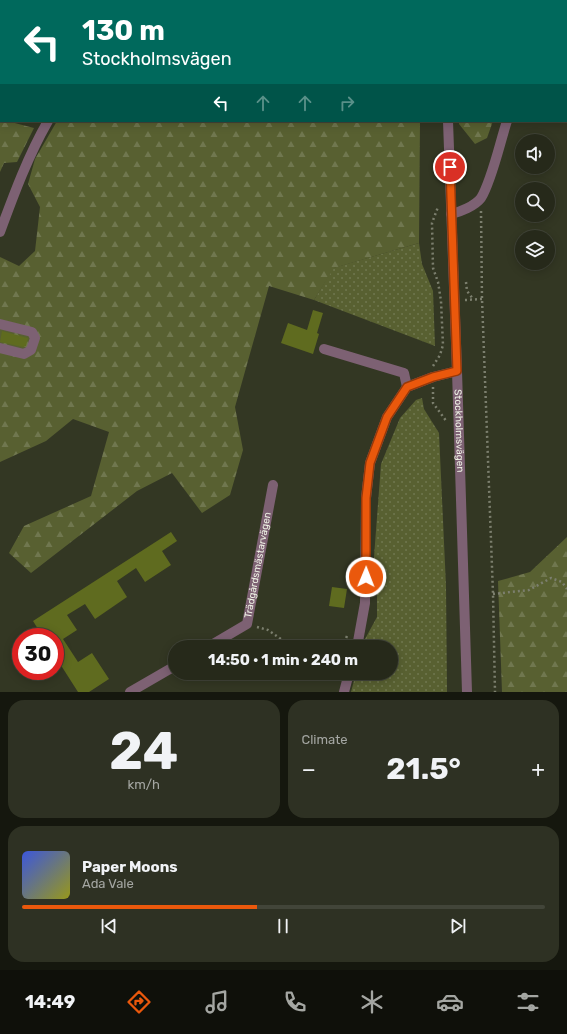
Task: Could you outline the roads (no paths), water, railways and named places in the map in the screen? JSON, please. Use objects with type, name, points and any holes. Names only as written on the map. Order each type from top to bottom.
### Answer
[{"type":"street","points":[[0,232],[28,161],[39,136],[47,122]]},
{"type":"street","name":"Stockholmsvägen","points":[[448,122],[467,692]]},
{"type":"street","points":[[451,214],[463,211],[480,199],[490,177],[507,122]]},
{"type":"street","points":[[0,324],[32,332],[35,338],[31,350],[24,354],[0,348]]},
{"type":"street","points":[[324,349],[404,373],[407,387]]},
{"type":"street","points":[[358,640],[365,603],[366,498],[370,463],[387,417],[407,387],[433,377],[457,371]]},
{"type":"street","name":"Trädgårdsmästarvägen","points":[[220,640],[247,624],[273,485]]},
{"type":"street","points":[[130,692],[168,670]]},
{"type":"street","points":[[344,692],[348,680]]}]
